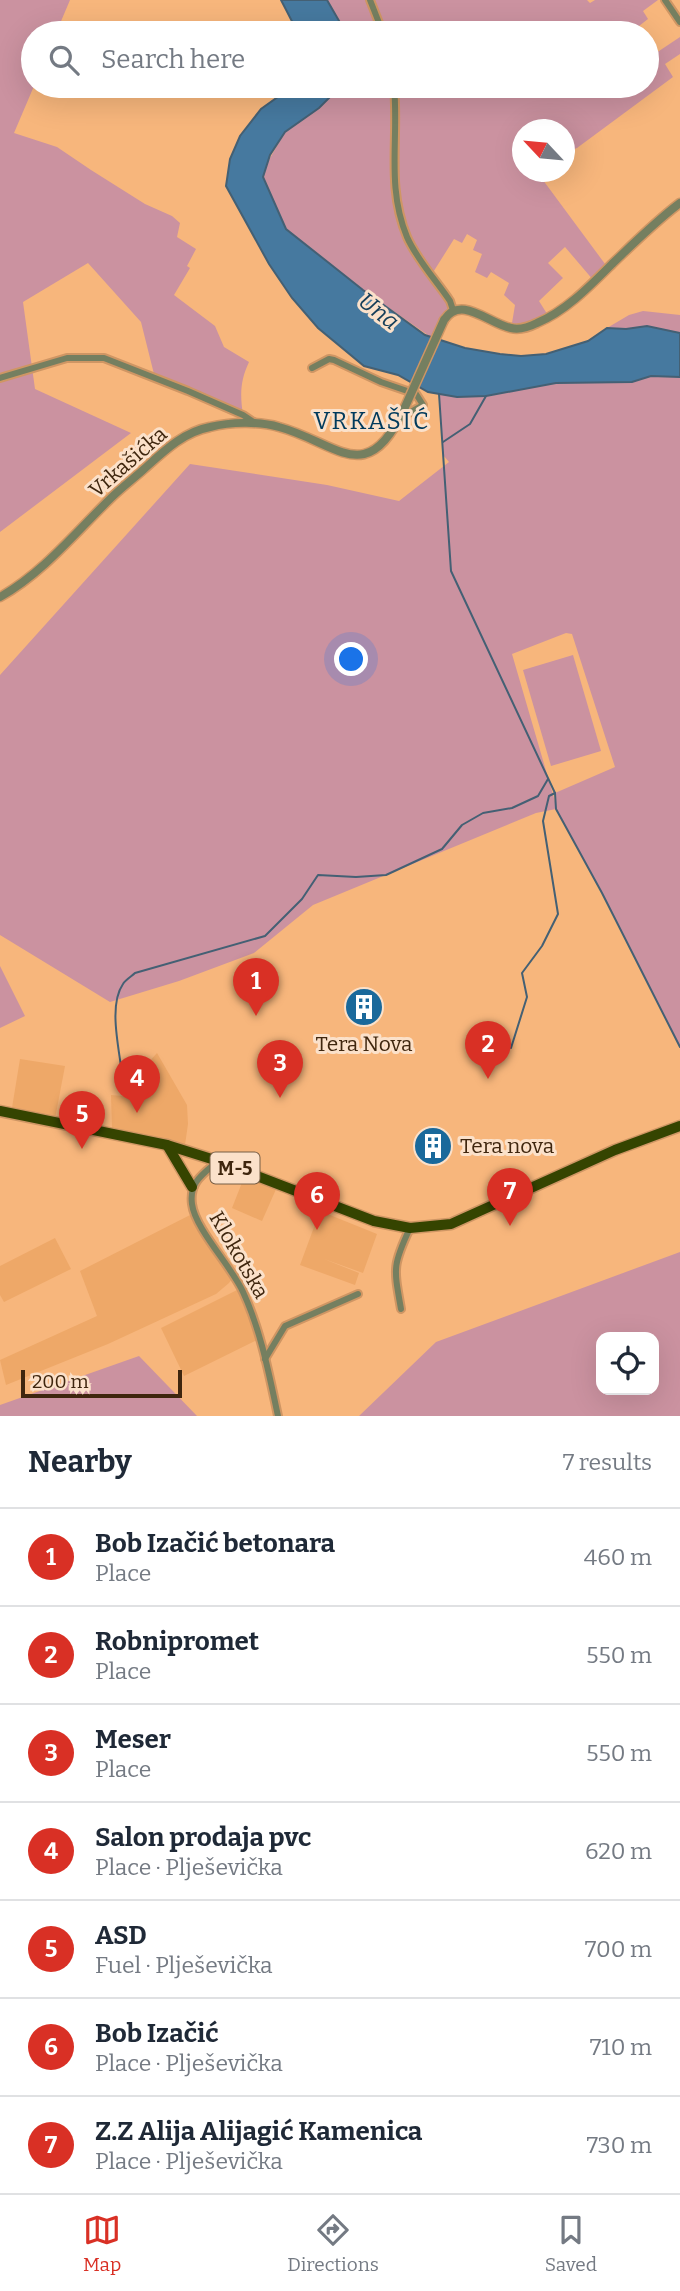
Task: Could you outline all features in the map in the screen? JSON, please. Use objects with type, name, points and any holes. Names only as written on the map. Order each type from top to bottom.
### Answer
[{"type":"main road","name":"M-5","points":[[0,1111],[167,1145],[218,1161],[374,1221],[410,1228],[451,1224],[615,1150],[680,1126]]},
{"type":"main road","points":[[167,1145],[192,1187]]},
{"type":"street","points":[[370,0],[378,21]]},
{"type":"street","points":[[665,0],[680,22]]},
{"type":"street","points":[[394,98],[395,201],[408,238],[450,300],[453,310],[471,311],[512,329],[540,322],[579,295],[680,202]]},
{"type":"street","name":"Vrkašićka","points":[[0,597],[41,567],[114,495],[189,434],[211,426],[256,424],[278,426],[331,450],[356,455],[378,447],[399,419],[443,320],[453,310]]},
{"type":"street","points":[[0,377],[67,358],[104,358],[197,394],[243,415],[256,424]]},
{"type":"street","points":[[312,368],[328,359],[334,360],[381,382],[416,394],[423,405],[399,419]]},
{"type":"street","points":[[192,1187],[197,1179],[218,1161]]},
{"type":"street","name":"Klokotska","points":[[192,1187],[194,1213],[242,1290],[254,1318],[278,1416]]},
{"type":"street","points":[[401,1309],[394,1271],[396,1259],[410,1228]]},
{"type":"street","points":[[265,1359],[285,1326],[358,1294]]},
{"type":"shaded area","points":[[0,0],[70,0],[61,21],[21,21],[21,98],[29,98],[14,133],[57,147],[145,204],[172,216],[180,223],[177,237],[196,249],[187,266],[190,268],[174,295],[215,326],[224,347],[249,362],[242,388],[243,415],[155,378],[141,322],[88,263],[23,302],[35,389],[131,433],[0,532]]},
{"type":"shaded area","points":[[327,0],[587,0],[590,3],[595,0],[658,0],[643,11],[648,19],[645,21],[339,21]]},
{"type":"shaded area","points":[[680,37],[680,54],[665,64],[673,77],[659,87],[659,51]]},
{"type":"shaded area","points":[[329,98],[645,98],[575,149],[575,119],[512,119],[512,182],[544,182],[608,268],[594,281],[565,247],[548,263],[563,278],[539,301],[549,317],[511,329],[515,305],[504,295],[509,283],[491,272],[487,278],[475,272],[482,254],[473,250],[477,240],[467,234],[462,243],[454,239],[432,274],[453,310],[435,340],[363,290],[286,229],[263,177],[266,165],[285,132]]},
{"type":"shaded area","points":[[643,311],[680,315],[680,333],[647,326],[607,328],[629,315]]},
{"type":"shaded area","points":[[651,376],[680,377],[680,1047],[556,809],[536,813],[313,905],[254,953],[179,981],[110,1002],[0,935],[0,675],[190,464],[327,485],[399,501],[449,462],[443,455],[439,394],[482,395],[553,384]],"holes":[[[566,633],[572,634],[615,767],[555,793],[556,805],[512,654]]]},
{"type":"shaded area","points":[[573,655],[601,751],[551,766],[523,670]]},
{"type":"shaded area","points":[[0,966],[25,1016],[0,1028]]},
{"type":"shaded area","points":[[157,1053],[187,1105],[185,1145],[112,1129],[111,1095],[146,1098],[137,1075]]},
{"type":"shaded area","points":[[20,1059],[65,1066],[54,1124],[11,1114]]},
{"type":"shaded area","points":[[245,1175],[277,1187],[262,1221],[232,1208]]},
{"type":"shaded area","points":[[320,1211],[377,1234],[363,1273],[324,1259],[359,1273],[355,1285],[300,1265]]},
{"type":"shaded area","points":[[194,1213],[234,1276],[229,1283],[216,1294],[108,1344],[6,1385],[0,1360],[97,1316],[80,1271]]},
{"type":"shaded area","points":[[55,1238],[71,1269],[4,1302],[0,1295],[0,1266]]},
{"type":"shaded area","points":[[680,1252],[680,1416],[359,1416],[436,1342]]},
{"type":"shaded area","points":[[239,1289],[263,1337],[184,1376],[161,1328]]},
{"type":"shaded area","points":[[139,1356],[197,1416],[0,1416],[0,1405]]},
{"type":"water","points":[[281,0],[327,0],[339,21],[292,21]]},
{"type":"water","name":"Una","points":[[276,98],[329,98],[285,132],[270,155],[263,177],[286,229],[425,335],[465,348],[521,356],[546,354],[588,341],[607,328],[647,326],[680,333],[680,377],[651,376],[632,382],[556,383],[486,396],[457,397],[428,392],[398,375],[364,366],[318,328],[292,298],[269,264],[226,186],[230,159],[240,136],[261,109]]},
{"type":"waterway","points":[[439,394],[451,571],[555,793],[556,809],[680,1047]]},
{"type":"waterway","points":[[443,442],[470,424],[486,396]]},
{"type":"waterway","points":[[123,1083],[116,1032],[116,1005],[123,984],[135,973],[265,936],[302,899],[318,875],[386,875],[442,849],[462,825],[483,813],[512,808],[538,796],[548,779]]},
{"type":"waterway","points":[[511,1048],[527,997],[522,973],[542,946],[558,914],[543,821],[549,796],[555,793]]},
{"type":"place","name":"Tera Nova","points":[[364,1007]]},
{"type":"place","name":"Bob Izačić betonara","points":[[256,1016]]},
{"type":"place","name":"Robnipromet","points":[[488,1079]]},
{"type":"place","name":"Meser","points":[[280,1098]]},
{"type":"place","name":"Salon prodaja pvc","points":[[137,1113]]},
{"type":"place","name":"Tera nova","points":[[433,1146]]},
{"type":"place","name":"ASD","points":[[82,1149]]},
{"type":"place","name":"Z.Z Alija Alijagić Kamenica","points":[[510,1226]]},
{"type":"place","name":"Bob Izačić","points":[[317,1230]]},
{"type":"district","name":"VRKAŠIĆ","points":[[372,421]]}]
